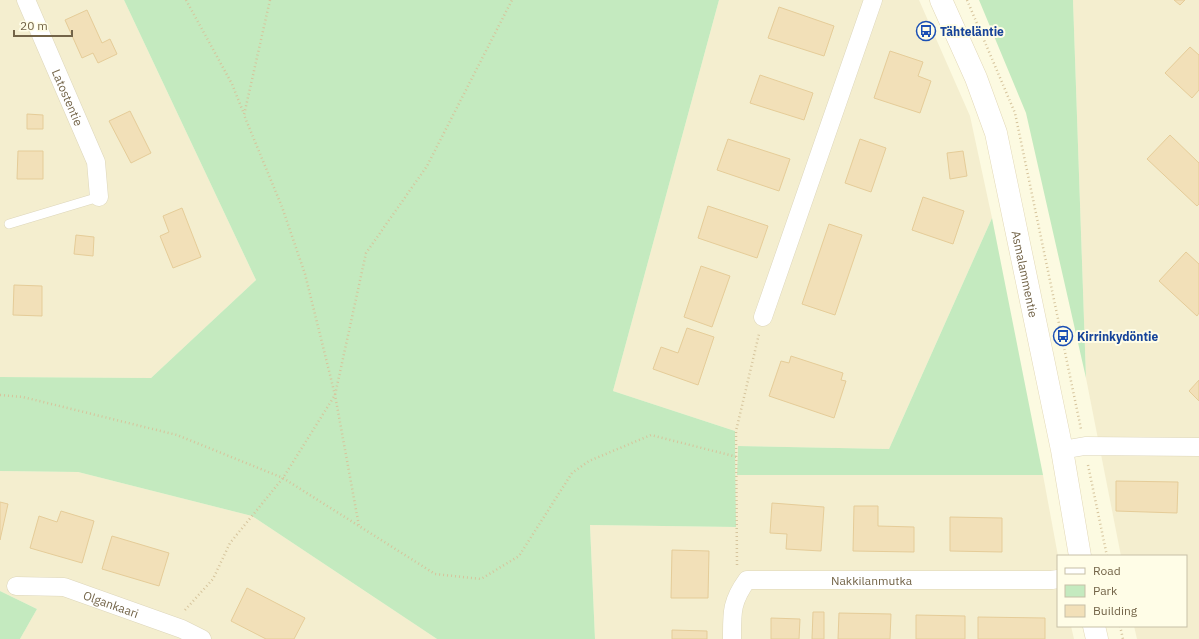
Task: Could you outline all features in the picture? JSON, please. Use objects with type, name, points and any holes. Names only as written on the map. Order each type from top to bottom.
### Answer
[{"type":"street","name":"Latostentie","points":[[26,0],[96,162],[99,197]]},
{"type":"street","points":[[763,317],[873,0]]},
{"type":"street","name":"Asmalammentie","points":[[941,0],[976,78],[996,134],[1062,450],[1080,555]]},
{"type":"street","points":[[1062,450],[1085,446],[1199,447]]},
{"type":"street","name":"Nakkilanmutka","points":[[732,639],[732,615],[737,594],[747,580],[1057,579]]},
{"type":"street","name":"Olgankaari","points":[[16,586],[64,587],[171,625],[202,639]]},
{"type":"street","points":[[1094,627],[1097,639]]},
{"type":"lane","points":[[8,224],[99,197]]},
{"type":"path","points":[[186,0],[232,84],[282,207],[305,274],[335,395],[359,526]]},
{"type":"path","points":[[244,115],[270,0]]},
{"type":"path","points":[[171,625],[213,579],[230,543],[283,478],[335,395],[366,253],[427,166],[512,0]]},
{"type":"path","points":[[737,567],[736,431],[763,317]]},
{"type":"path","points":[[0,395],[23,397],[177,435],[283,478],[435,574],[481,579],[519,556],[572,473],[589,461],[651,435],[737,457]]},
{"type":"path","points":[[1120,627],[1123,639]]},
{"type":"shaded area","points":[[0,0],[124,0],[256,280],[151,378],[0,377]]},
{"type":"shaded area","points":[[719,0],[919,0],[970,116],[992,218],[889,449],[738,446],[737,475],[1043,475],[1058,555],[1057,627],[1071,627],[1074,639],[595,639],[590,525],[736,527],[735,431],[613,391]]},
{"type":"shaded area","points":[[1073,0],[1199,0],[1199,639],[1137,639],[1134,627],[1187,627],[1187,555],[1121,555],[1086,378]]},
{"type":"shaded area","points":[[0,471],[78,472],[252,516],[437,639],[20,639],[37,609],[0,591]]},
{"type":"green space","points":[[124,0],[719,0],[613,391],[735,431],[736,527],[590,525],[595,639],[437,639],[252,516],[78,472],[0,471],[0,377],[151,378],[256,280]]},
{"type":"green space","points":[[979,0],[1073,0],[1086,378],[1026,113]]},
{"type":"green space","points":[[992,218],[1043,475],[737,475],[738,446],[889,449]]},
{"type":"green space","points":[[0,591],[37,609],[20,639],[0,639]]},
{"type":"building","points":[[1174,0],[1185,0],[1180,5]]},
{"type":"building","points":[[779,7],[834,26],[824,56],[768,38]]},
{"type":"building","points":[[87,10],[102,43],[110,39],[117,54],[98,63],[93,53],[82,58],[65,20]]},
{"type":"building","points":[[1190,47],[1199,55],[1199,90],[1192,98],[1165,73]]},
{"type":"building","points":[[890,51],[923,62],[918,76],[931,81],[920,113],[874,98]]},
{"type":"building","points":[[760,75],[813,93],[804,120],[750,103]]},
{"type":"building","points":[[130,111],[151,153],[131,163],[109,121]]},
{"type":"building","points":[[27,114],[43,115],[43,129],[27,129]]},
{"type":"building","points":[[1170,135],[1199,163],[1199,204],[1197,206],[1147,159]]},
{"type":"building","points":[[728,139],[790,159],[779,191],[717,170]]},
{"type":"building","points":[[860,139],[886,148],[871,192],[845,183]]},
{"type":"building","points":[[18,151],[43,151],[43,179],[17,179]]},
{"type":"building","points":[[963,151],[967,176],[950,179],[947,153]]},
{"type":"building","points":[[923,197],[964,211],[953,244],[912,230]]},
{"type":"building","points":[[708,206],[768,226],[757,258],[698,238]]},
{"type":"building","points":[[182,208],[201,257],[173,268],[160,236],[169,232],[163,216]]},
{"type":"building","points":[[829,224],[862,235],[835,315],[802,304]]},
{"type":"building","points":[[76,235],[94,237],[93,256],[74,254]]},
{"type":"building","points":[[1186,252],[1199,264],[1199,313],[1197,316],[1159,281]]},
{"type":"building","points":[[701,266],[730,276],[712,327],[684,317]]},
{"type":"building","points":[[14,285],[42,286],[42,316],[13,315]]},
{"type":"building","points":[[687,328],[714,337],[698,385],[653,369],[661,347],[678,353]]},
{"type":"building","points":[[791,356],[843,373],[841,380],[846,381],[834,418],[769,396],[781,361],[789,363]]},
{"type":"building","points":[[1199,380],[1199,401],[1189,391]]},
{"type":"building","points":[[1116,481],[1178,482],[1177,513],[1116,511]]},
{"type":"building","points":[[0,502],[8,504],[0,540]]},
{"type":"building","points":[[772,503],[824,507],[821,551],[786,549],[787,534],[770,533]]},
{"type":"building","points":[[854,506],[878,506],[878,526],[914,527],[914,552],[853,551]]},
{"type":"building","points":[[61,511],[94,521],[82,563],[30,548],[39,516],[57,522]]},
{"type":"building","points":[[950,517],[1002,518],[1002,552],[950,551]]},
{"type":"building","points":[[112,536],[169,553],[159,586],[102,569]]},
{"type":"building","points":[[672,550],[709,551],[708,598],[671,598]]},
{"type":"building","points":[[247,588],[305,618],[294,639],[266,639],[231,621]]},
{"type":"building","points":[[813,612],[824,612],[824,639],[812,639]]},
{"type":"building","points":[[839,613],[891,614],[890,639],[838,639]]},
{"type":"building","points":[[916,615],[965,616],[965,639],[916,639]]},
{"type":"building","points":[[978,617],[1045,618],[1045,639],[978,639]]},
{"type":"building","points":[[771,618],[800,619],[799,639],[771,639]]},
{"type":"building","points":[[672,630],[707,631],[707,639],[672,639]]},
{"type":"place","name":"Tähteläntie","points":[[926,31]]},
{"type":"place","name":"Kirrinkydöntie","points":[[1063,336]]}]
